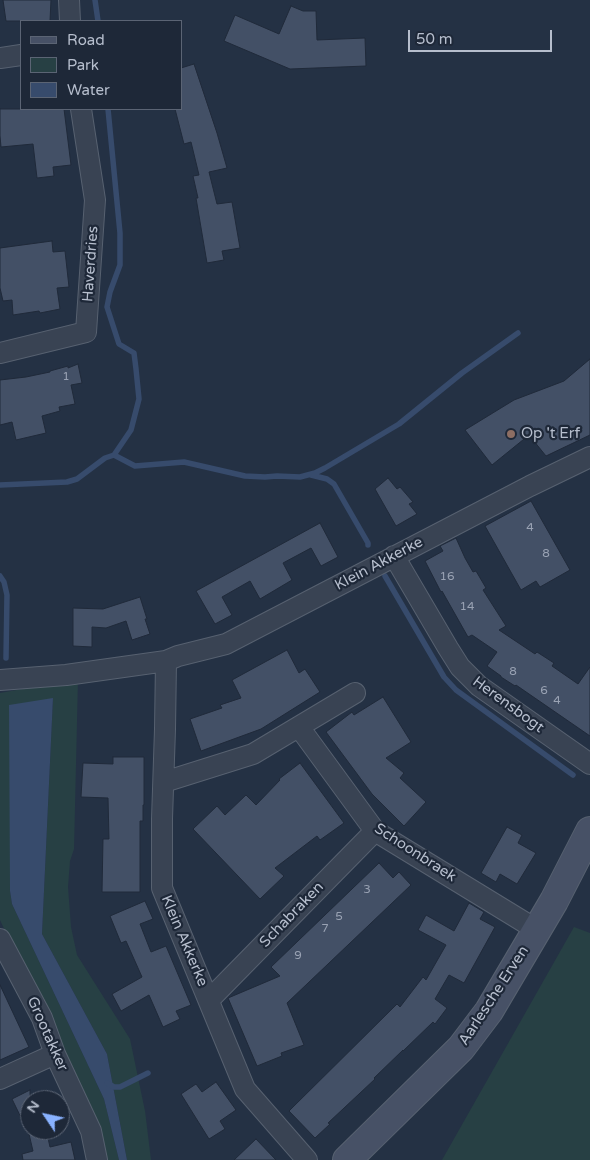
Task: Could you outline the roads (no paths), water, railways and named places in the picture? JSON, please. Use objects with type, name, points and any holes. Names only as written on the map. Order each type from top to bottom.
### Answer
[{"type":"street","points":[[69,0],[70,20]]},
{"type":"street","points":[[0,58],[20,55]]},
{"type":"street","name":"Haverdries","points":[[0,353],[86,332],[95,200],[81,110]]},
{"type":"street","name":"Klein Akkerke","points":[[0,680],[66,675],[166,661],[178,656],[226,644],[530,486],[590,457]]},
{"type":"street","name":"Herensbogt","points":[[394,556],[460,667],[478,686],[590,764]]},
{"type":"street","name":"Klein Akkerke","points":[[166,661],[162,888],[245,1089],[307,1160]]},
{"type":"street","points":[[164,782],[253,754],[355,693]]},
{"type":"street","name":"Schoonbraek","points":[[300,727],[374,831],[537,930]]},
{"type":"street","name":"Schabraken","points":[[209,1000],[374,831]]},
{"type":"street","name":"Aarlesche Erven","points":[[347,1160],[461,1048],[488,1011],[537,930],[590,831]]},
{"type":"street","name":"Grootakker","points":[[0,939],[42,1018],[55,1054],[91,1131],[97,1160]]},
{"type":"street","points":[[0,1079],[55,1054]]},
{"type":"water","points":[[53,698],[42,934],[107,1054],[127,1160],[119,1160],[104,1099],[12,904],[10,891],[9,705]]},
{"type":"waterway","points":[[95,0],[98,20]]},
{"type":"waterway","points":[[108,110],[120,233],[120,265],[110,292],[107,307],[119,344],[134,353],[139,399],[131,430],[114,455]]},
{"type":"waterway","points":[[0,485],[67,482],[77,479],[105,458],[114,455],[135,466],[184,462],[245,476],[300,477],[315,473],[399,424],[462,373],[518,333]]},
{"type":"waterway","points":[[311,475],[327,479],[334,484],[368,545]]},
{"type":"waterway","points":[[0,576],[4,582],[7,595],[6,658]]},
{"type":"waterway","points":[[385,576],[444,677],[456,690],[573,775]]},
{"type":"waterway","points":[[107,1083],[114,1087],[120,1087],[148,1073]]},
{"type":"place","name":"Op 't Erf","points":[[511,434]]}]
